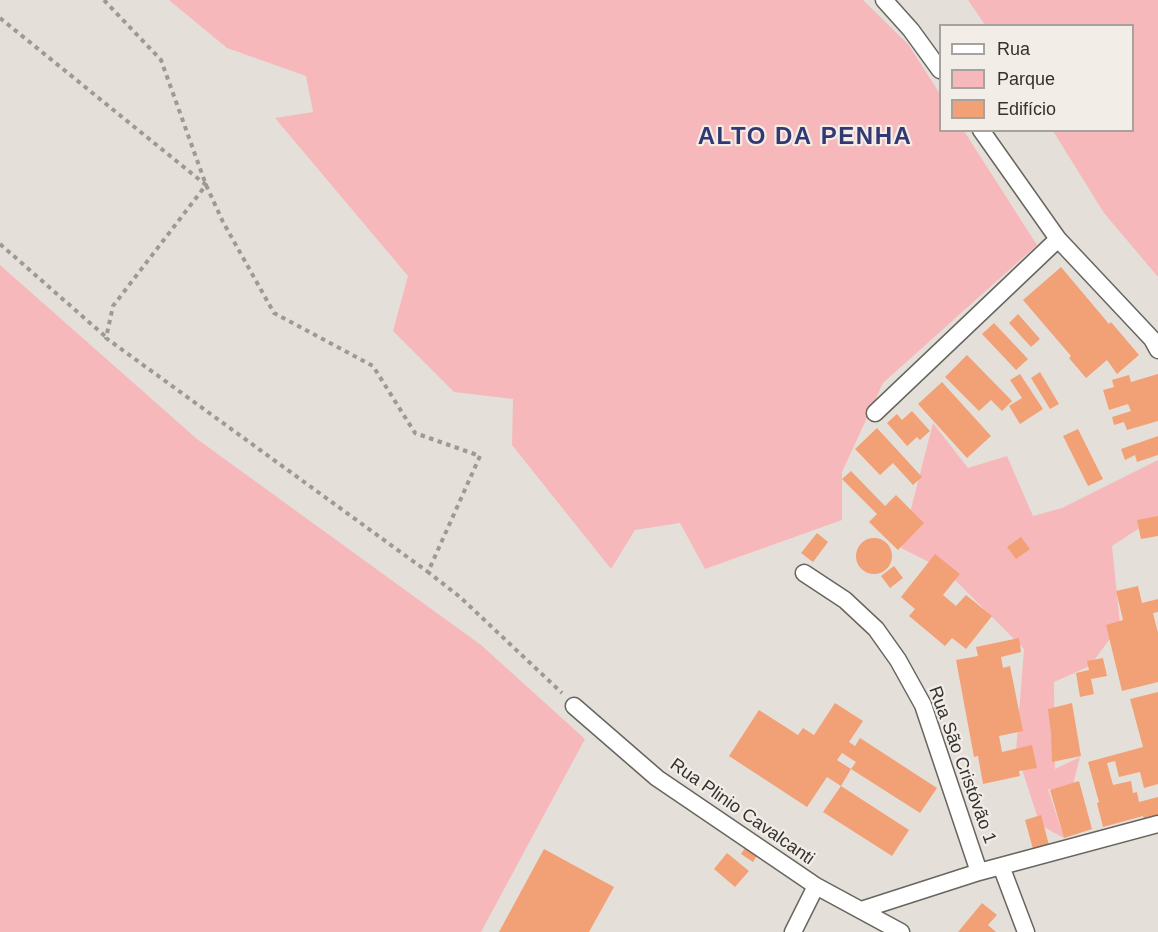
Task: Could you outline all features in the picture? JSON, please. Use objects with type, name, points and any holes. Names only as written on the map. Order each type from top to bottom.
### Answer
[{"type":"street","points":[[884,0],[911,30],[939,69]]},
{"type":"street","points":[[982,132],[1058,239],[1152,339],[1158,350]]},
{"type":"street","points":[[875,413],[1058,239]]},
{"type":"street","name":"Rua São Cristóvão 1","points":[[804,573],[845,600],[876,629],[898,660],[923,705],[979,872]]},
{"type":"street","name":"Rua Plinio Cavalcanti","points":[[574,706],[657,778],[816,886],[901,932]]},
{"type":"street","points":[[861,910],[979,872],[1158,824]]},
{"type":"street","points":[[1001,866],[1026,932]]},
{"type":"street","points":[[793,932],[816,886]]},
{"type":"path","points":[[104,0],[160,60],[206,185],[223,222],[274,313],[373,366],[415,433],[480,456],[428,572]]},
{"type":"path","points":[[0,18],[206,185]]},
{"type":"path","points":[[106,338],[113,306],[206,185]]},
{"type":"path","points":[[0,244],[106,338],[460,597],[574,706]]},
{"type":"green space","points":[[169,0],[863,0],[908,44],[939,92],[939,132],[965,132],[1037,245],[883,383],[842,472],[842,520],[705,569],[680,523],[635,530],[611,569],[512,445],[513,399],[454,392],[393,331],[408,276],[275,118],[313,112],[306,76],[227,48]]},
{"type":"green space","points":[[968,0],[1158,0],[1158,277],[1104,213],[1054,132],[1134,132],[1134,24],[984,24]]},
{"type":"green space","points":[[0,265],[197,439],[481,645],[585,739],[481,932],[0,932]]},
{"type":"green space","points":[[933,423],[968,468],[1007,456],[1033,516],[1062,508],[1158,460],[1158,516],[1112,546],[1120,625],[1090,666],[1054,682],[1055,769],[1080,757],[1071,793],[1048,789],[1064,838],[1040,825],[1016,751],[1024,649],[945,570],[901,548]]},
{"type":"building","points":[[1061,267],[1109,324],[1111,322],[1139,355],[1117,374],[1107,360],[1086,378],[1069,358],[1071,356],[1023,300]]},
{"type":"building","points":[[1018,314],[1040,339],[1031,347],[1009,323]]},
{"type":"building","points":[[994,323],[1028,359],[1016,370],[982,334]]},
{"type":"building","points":[[967,355],[1012,401],[1002,411],[991,400],[979,411],[945,377]]},
{"type":"building","points":[[1040,372],[1059,404],[1050,409],[1031,378]]},
{"type":"building","points":[[1020,374],[1043,409],[1020,424],[1009,406],[1022,398],[1010,380]]},
{"type":"building","points":[[1158,374],[1158,421],[1127,430],[1124,422],[1114,425],[1112,417],[1131,411],[1128,404],[1109,410],[1103,390],[1114,387],[1112,380],[1129,375],[1131,382]]},
{"type":"building","points":[[942,382],[991,436],[967,458],[918,404]]},
{"type":"building","points":[[912,411],[930,431],[920,440],[917,437],[907,446],[887,423],[897,414],[902,420]]},
{"type":"building","points":[[877,428],[922,477],[913,485],[893,463],[880,475],[855,449]]},
{"type":"building","points":[[1078,429],[1103,479],[1088,486],[1063,436]]},
{"type":"building","points":[[1158,436],[1158,455],[1137,462],[1135,455],[1125,460],[1121,449]]},
{"type":"building","points":[[851,471],[885,506],[896,495],[924,523],[898,550],[869,522],[877,514],[842,479]]},
{"type":"building","points":[[1158,516],[1158,536],[1141,539],[1137,520]]},
{"type":"building","points":[[817,533],[828,542],[813,562],[801,553]]},
{"type":"building","points":[[1021,537],[1030,549],[1016,559],[1007,547]]},
{"type":"building","points":[[874,538],[887,543],[892,556],[887,569],[874,574],[861,569],[856,556],[861,543]]},
{"type":"building","points":[[935,554],[960,574],[943,595],[956,606],[966,595],[992,616],[966,649],[952,638],[945,646],[909,616],[915,609],[901,597]]},
{"type":"building","points":[[894,566],[903,578],[890,588],[881,576]]},
{"type":"building","points":[[1138,586],[1142,603],[1158,599],[1158,612],[1153,613],[1158,633],[1158,682],[1122,691],[1106,625],[1123,620],[1116,591]]},
{"type":"building","points":[[1019,638],[1021,652],[1001,657],[1003,668],[1010,666],[1023,731],[999,736],[1002,752],[1032,745],[1037,768],[1019,771],[1020,776],[983,784],[978,756],[974,757],[956,660],[978,656],[976,647]]},
{"type":"building","points":[[1103,658],[1107,676],[1091,679],[1094,694],[1080,697],[1076,673],[1089,670],[1087,661]]},
{"type":"building","points":[[1158,692],[1158,784],[1144,788],[1140,772],[1119,777],[1115,761],[1107,763],[1113,785],[1131,781],[1133,793],[1137,792],[1139,802],[1158,797],[1158,820],[1145,823],[1143,816],[1103,827],[1088,762],[1143,747],[1130,699]]},
{"type":"building","points":[[835,703],[863,721],[849,742],[855,746],[860,738],[937,788],[920,813],[851,769],[841,786],[827,777],[807,807],[729,756],[759,710],[798,735],[803,728],[814,735]],"holes":[[[842,753],[856,762],[851,769],[837,760]]]},
{"type":"building","points":[[1072,703],[1081,756],[1052,762],[1048,709]]},
{"type":"building","points":[[1079,781],[1092,829],[1064,838],[1050,790]]},
{"type":"building","points":[[841,786],[909,830],[892,856],[823,812]]},
{"type":"building","points":[[1041,815],[1049,845],[1033,849],[1025,820]]},
{"type":"building","points":[[747,845],[759,852],[753,862],[741,854]]},
{"type":"building","points":[[544,849],[614,887],[589,932],[499,932]]},
{"type":"building","points":[[727,853],[749,871],[735,887],[714,869]]},
{"type":"building","points":[[982,903],[997,915],[988,925],[996,932],[958,932]]},
{"type":"district","name":"ALTO DA PENHA","points":[[805,137]]}]
